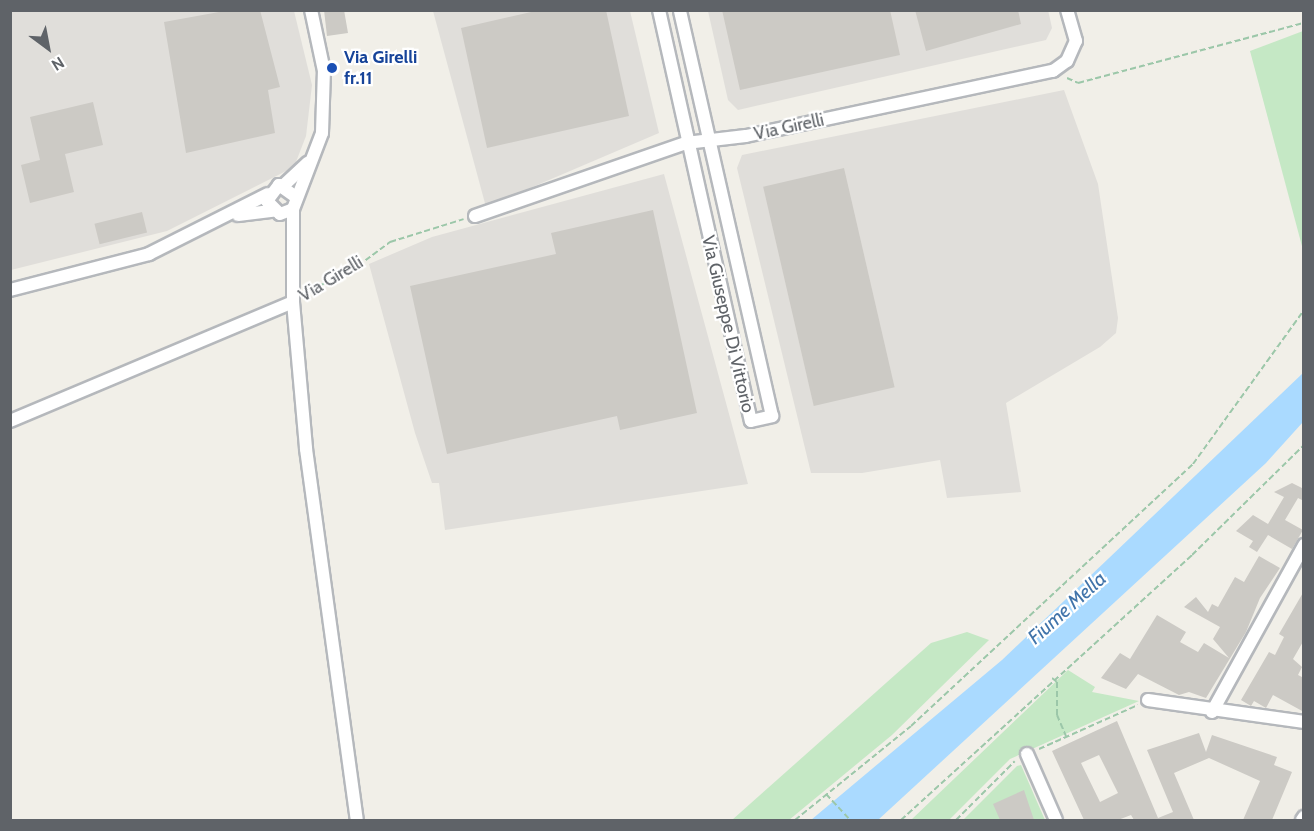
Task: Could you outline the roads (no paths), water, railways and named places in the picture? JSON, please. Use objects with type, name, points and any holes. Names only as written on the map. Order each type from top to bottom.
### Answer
[{"type":"street","name":"Via Girelli","points":[[310,10],[326,97],[316,153],[293,209],[293,302],[306,449],[357,820]]},
{"type":"street","name":"Via Giuseppe Di Vittorio","points":[[659,10],[686,143],[751,421],[772,416],[712,141],[680,10]]},
{"type":"street","name":"Via Girelli","points":[[475,216],[686,143],[712,141],[1053,71],[1067,61],[1076,41],[1067,10]]},
{"type":"street","points":[[10,290],[149,254],[234,215],[284,185],[316,153]]},
{"type":"street","points":[[284,185],[296,197]]},
{"type":"street","points":[[268,194],[273,211]]},
{"type":"street","points":[[234,215],[293,209]]},
{"type":"street","name":"Via Girelli","points":[[10,421],[293,302]]},
{"type":"street","points":[[1212,712],[1304,545]]},
{"type":"street","points":[[1148,700],[1212,712],[1304,722]]},
{"type":"street","points":[[1027,754],[1056,820]]},
{"type":"water","name":"Fiume Mella","points":[[1303,373],[1303,422],[1266,463],[878,820],[811,820],[1002,660]]},
{"type":"place","name":"Via Girelli fr.11","points":[[332,68]]}]
